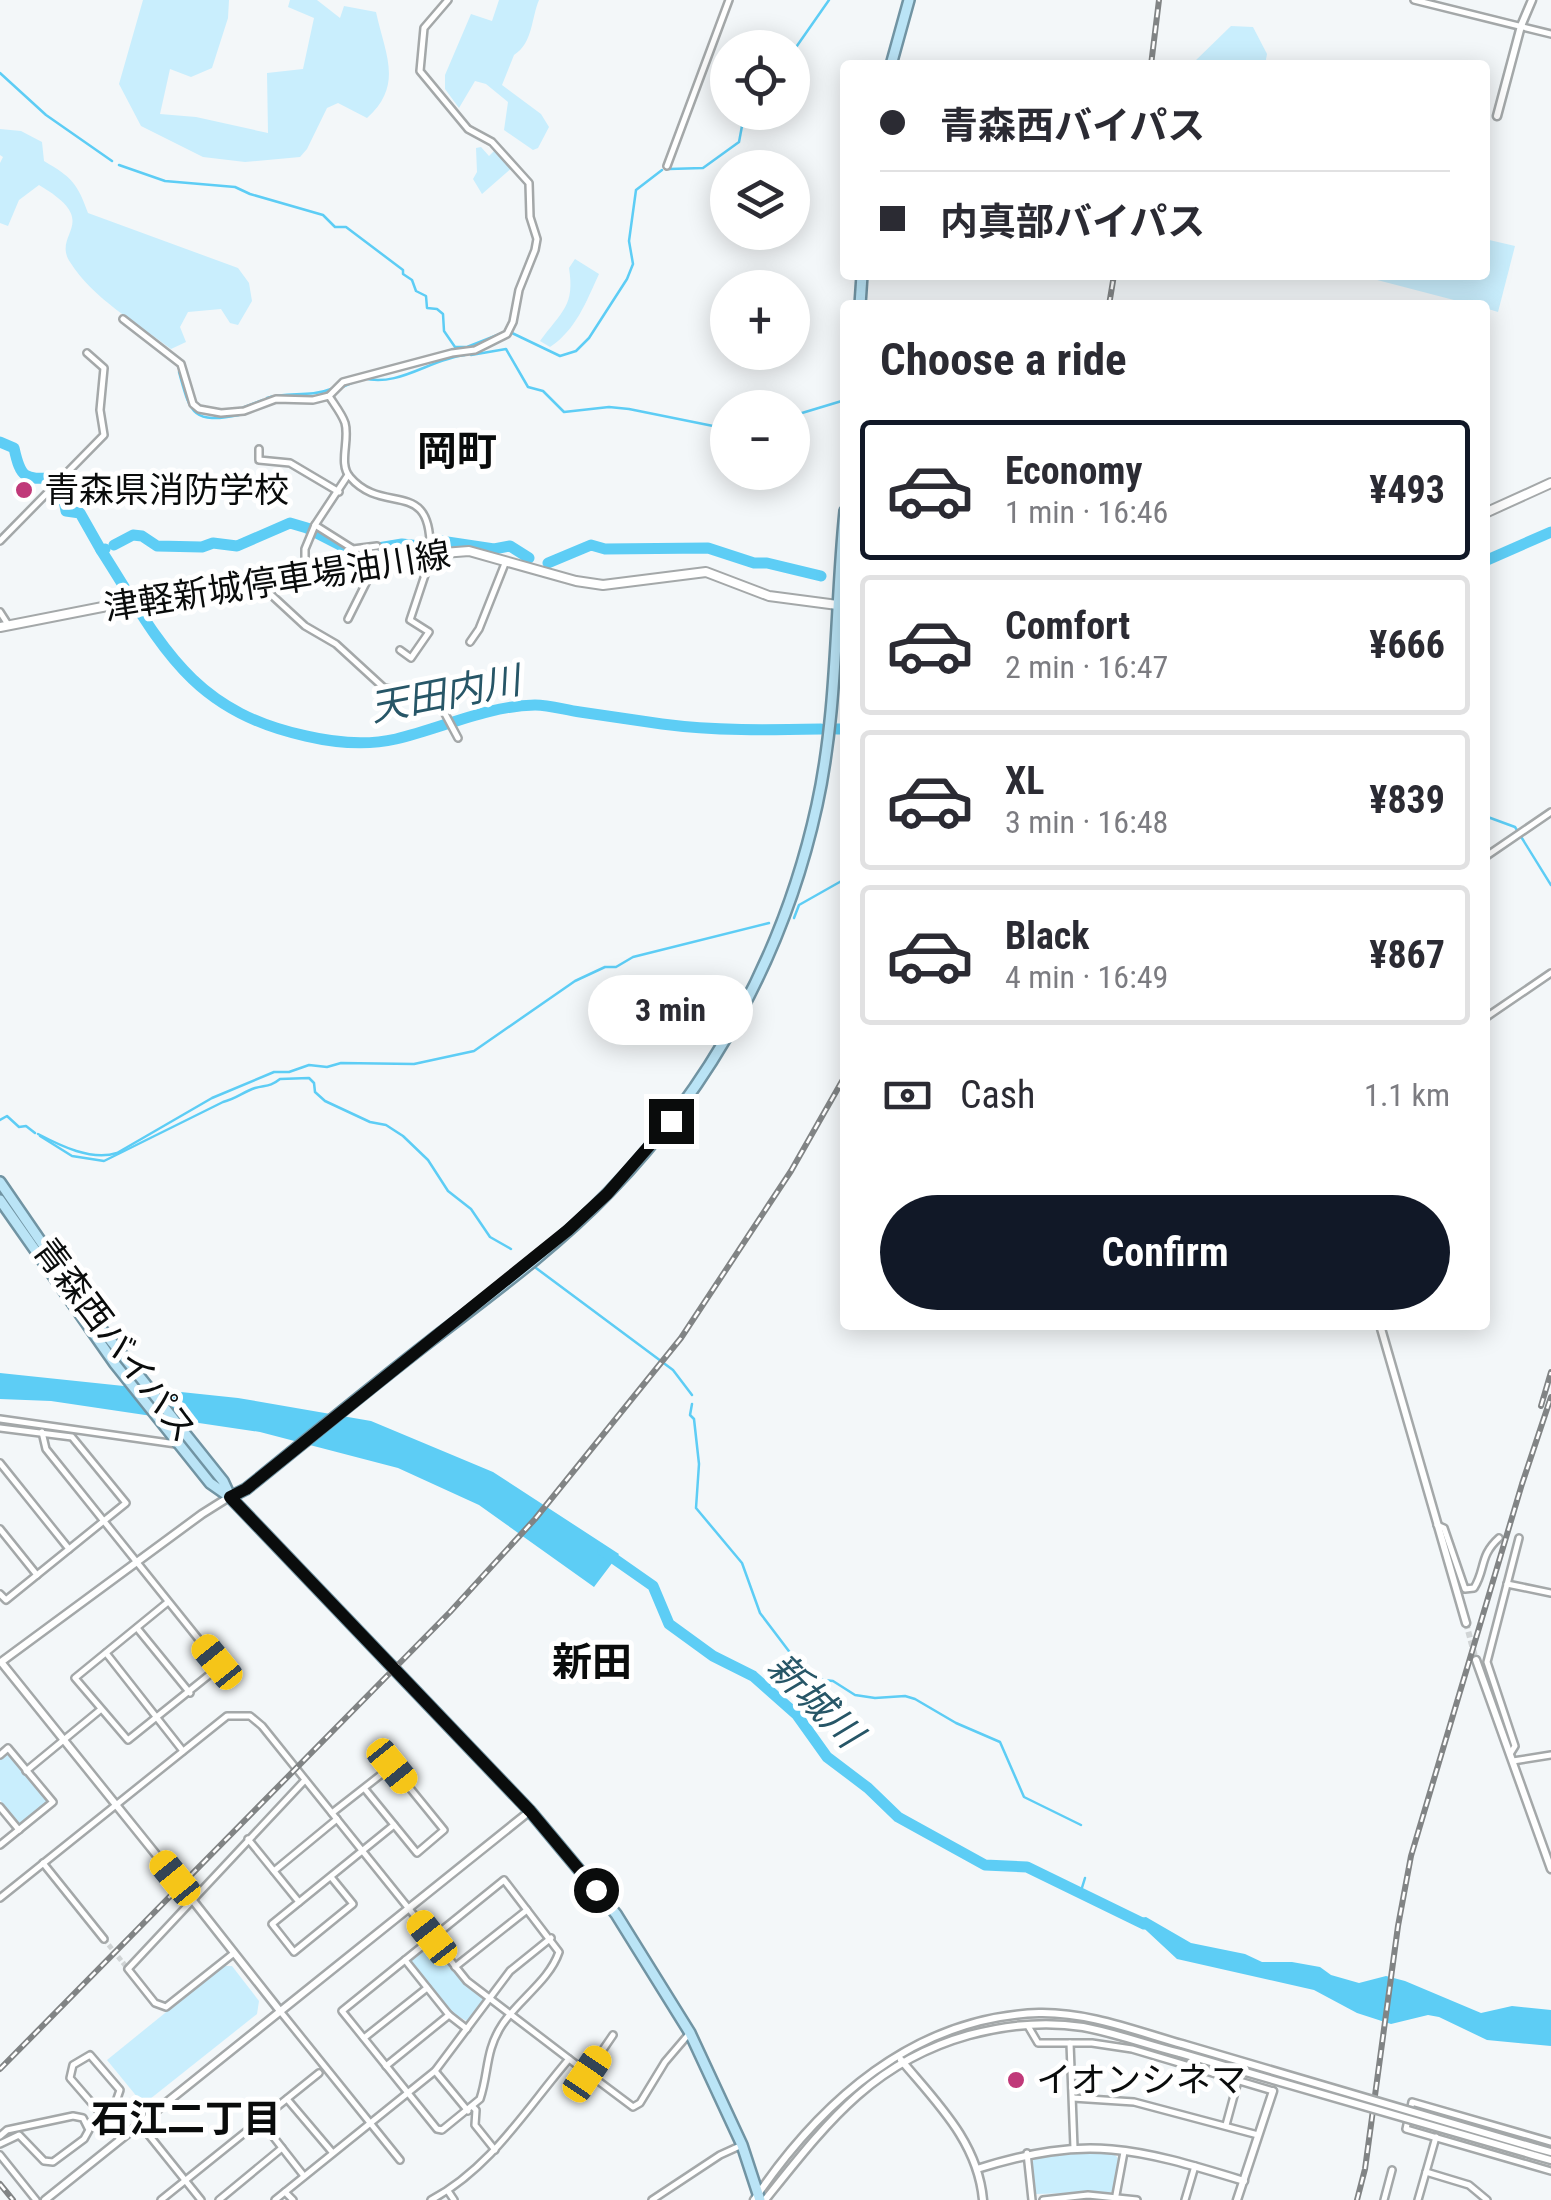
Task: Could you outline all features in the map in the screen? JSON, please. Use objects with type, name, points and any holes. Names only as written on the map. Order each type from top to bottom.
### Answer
[{"type":"highway","points":[[892,60],[910,0]]},
{"type":"highway","points":[[230,1497],[246,1489],[520,1270],[598,1202],[671,1121],[722,1046],[776,940],[809,839],[829,728],[840,616]]},
{"type":"highway","name":"青森西バイパス","points":[[0,1182],[60,1273],[222,1480],[230,1497]]},
{"type":"highway","name":"青森西バイパス","points":[[0,1200],[123,1375],[210,1483],[230,1497],[530,1811],[616,1914],[690,2033],[742,2145],[759,2198]]},
{"type":"main road","points":[[1490,511],[1551,482]]},
{"type":"main road","name":"津軽新城停車場油川線","points":[[5,626],[267,578],[469,551],[576,581],[603,584],[706,572],[769,596],[840,606]]},
{"type":"street","points":[[123,320],[181,364],[190,396],[199,409],[221,413],[244,411],[276,399],[313,400],[329,396],[344,382],[364,374],[394,371],[475,350],[507,334],[514,322],[519,290],[537,239],[530,217],[528,183],[492,142],[468,129],[420,71],[424,28],[448,0]]},
{"type":"street","points":[[667,166],[729,0]]},
{"type":"street","points":[[1414,0],[1551,34]]},
{"type":"street","points":[[1496,116],[1532,0]]},
{"type":"street","points":[[0,541],[104,435],[100,410],[104,368],[88,352]]},
{"type":"street","points":[[329,396],[344,420],[344,466],[348,476],[378,495],[419,508],[430,524],[426,572],[410,620],[430,632],[411,658],[400,650]]},
{"type":"street","points":[[259,449],[258,460],[290,462],[340,492]]},
{"type":"street","points":[[305,573],[305,550],[313,529],[348,476]]},
{"type":"street","points":[[313,529],[353,549],[378,546]]},
{"type":"street","points":[[470,642],[506,561]]},
{"type":"street","points":[[348,619],[367,581],[367,567]]},
{"type":"street","points":[[267,578],[266,590],[305,626],[336,644],[384,688],[428,692],[458,738]]},
{"type":"street","points":[[0,612],[5,626]]},
{"type":"street","points":[[1490,854],[1551,812]]},
{"type":"street","points":[[1490,1015],[1551,974]]},
{"type":"street","points":[[1381,1330],[1466,1623]]},
{"type":"street","points":[[0,1420],[178,1442]]},
{"type":"street","points":[[0,1428],[72,1437],[126,1502],[6,1600],[0,1594]]},
{"type":"street","points":[[42,1432],[46,1449],[137,1562],[219,1667],[128,1740],[74,1678],[168,1602]]},
{"type":"street","points":[[1,1468],[69,1548]]},
{"type":"street","points":[[175,1878],[0,1662],[230,1497]]},
{"type":"street","points":[[1437,1525],[1444,1528],[1465,1589],[1474,1588],[1480,1578],[1482,1559],[1498,1538]]},
{"type":"street","points":[[0,1529],[37,1574]]},
{"type":"street","points":[[1512,1757],[1515,1746],[1487,1662],[1519,1538]]},
{"type":"street","points":[[1506,1584],[1551,1593]]},
{"type":"street","points":[[137,1628],[190,1693]]},
{"type":"street","points":[[106,1652],[184,1751]]},
{"type":"street","points":[[1476,1660],[1551,1868]]},
{"type":"street","points":[[26,1770],[100,1710]]},
{"type":"street","points":[[0,1898],[226,1716],[241,1714],[262,1726],[467,1981],[587,2074],[634,2107],[690,2033]]},
{"type":"street","points":[[0,1755],[8,1748],[52,1802],[0,1845]]},
{"type":"street","points":[[1512,1757],[1551,1756]]},
{"type":"street","points":[[274,1870],[364,1788],[392,1766],[444,1830],[416,1853],[364,1788]]},
{"type":"street","points":[[234,1953],[166,2007],[155,2003],[128,1969],[189,1896],[306,1780]]},
{"type":"street","points":[[0,1807],[19,1830]]},
{"type":"street","points":[[45,2200],[530,1811]]},
{"type":"street","points":[[331,1877],[353,1904],[294,1952],[272,1924],[394,1825]]},
{"type":"street","points":[[248,1839],[299,1902]]},
{"type":"street","points":[[43,1863],[104,1939]]},
{"type":"street","points":[[504,1880],[560,1952],[552,1970],[522,1998],[489,2051],[482,2092],[471,2109],[442,2130],[342,2011],[432,1938],[504,1880]]},
{"type":"street","points":[[189,1896],[400,2160]]},
{"type":"street","points":[[456,1967],[527,1910]]},
{"type":"street","points":[[275,2200],[435,2071],[510,1971],[551,1938]]},
{"type":"street","points":[[405,1960],[449,2015],[467,2030]]},
{"type":"street","points":[[364,2038],[426,1988]]},
{"type":"street","points":[[759,2198],[830,2106],[864,2076],[961,2026],[1042,2013],[1090,2018],[1182,2044],[1534,2151],[1551,2160]]},
{"type":"street","points":[[386,2066],[449,2015]]},
{"type":"street","points":[[1028,2025],[1038,2043],[1132,2049],[1273,2091],[1237,2200]]},
{"type":"street","points":[[899,2058],[985,2030],[1028,2025],[1084,2027],[1534,2151],[1551,2152]]},
{"type":"street","points":[[587,2074],[613,2035]]},
{"type":"street","points":[[1070,2043],[1074,2148]]},
{"type":"street","points":[[84,2056],[95,2057],[118,2086],[119,2097],[110,2119],[122,2138],[70,2078],[69,2071],[84,2056]]},
{"type":"street","points":[[431,2200],[448,2191],[496,2150],[569,2058]]},
{"type":"street","points":[[899,2058],[958,2129],[978,2169],[983,2200]]},
{"type":"street","points":[[435,2071],[476,2110],[475,2126],[496,2150]]},
{"type":"street","points":[[162,2200],[319,2073]]},
{"type":"street","points":[[1226,2125],[1238,2081]]},
{"type":"street","points":[[1072,2098],[1134,2102],[1258,2135]]},
{"type":"street","points":[[287,2100],[332,2152]]},
{"type":"street","points":[[1551,2142],[1412,2102],[1406,2129],[1551,2171]]},
{"type":"street","points":[[0,2136],[8,2130],[73,2116],[83,2118],[90,2130],[53,2162],[44,2161],[20,2135],[0,2144]]},
{"type":"street","points":[[261,2121],[304,2176]]},
{"type":"street","points":[[140,2124],[201,2200]]},
{"type":"street","points":[[1418,2200],[1436,2137]]},
{"type":"street","points":[[652,2200],[742,2145]]},
{"type":"street","points":[[218,2200],[282,2148]]},
{"type":"street","points":[[978,2169],[1027,2153],[1074,2148],[1124,2149],[1244,2181]]},
{"type":"street","points":[[1116,2196],[1124,2149]]},
{"type":"street","points":[[1027,2153],[1032,2200]]},
{"type":"street","points":[[0,2155],[36,2200]]},
{"type":"street","points":[[1185,2200],[1195,2166]]},
{"type":"street","points":[[1384,2200],[1392,2170]]},
{"type":"street","points":[[1426,2172],[1469,2185],[1487,2200]]},
{"type":"street","points":[[448,2191],[454,2200]]},
{"type":"street","points":[[285,2192],[293,2200]]},
{"type":"street","points":[[1043,2200],[1088,2194],[1137,2200]]},
{"type":"shaded area","points":[[143,0],[229,0],[228,18],[212,68],[191,77],[170,69],[160,114],[196,117],[268,133],[267,73],[303,69],[314,18],[288,7],[290,0],[317,0],[340,18],[344,6],[376,12],[389,68],[385,93],[367,118],[338,103],[327,108],[300,157],[245,162],[203,157],[141,126],[119,84]]},
{"type":"shaded area","points":[[499,0],[539,0],[528,37],[514,55],[502,85],[541,114],[549,127],[533,150],[504,130],[508,102],[486,84],[475,81],[459,108],[445,89],[445,75],[471,14],[492,21]]},
{"type":"shaded area","points":[[1231,26],[1253,27],[1267,54],[1266,60],[1196,60]]},
{"type":"shaded area","points":[[0,129],[21,131],[42,142],[44,161],[72,181],[88,213],[238,268],[249,283],[252,301],[238,325],[230,323],[221,309],[188,312],[180,327],[186,342],[171,349],[103,299],[80,275],[66,252],[72,227],[69,209],[39,185],[19,200],[8,226],[0,223]]},
{"type":"shaded area","points":[[481,147],[489,156],[496,149],[513,167],[482,194],[473,179],[477,172],[476,148]]},
{"type":"shaded area","points":[[1490,240],[1515,246],[1498,312],[1490,310],[1490,300],[1454,300],[1377,280],[1490,280]]},
{"type":"shaded area","points":[[575,259],[599,274],[574,324],[550,347],[540,341],[568,300],[569,268]]},
{"type":"shaded area","points":[[11,1755],[47,1799],[47,1804],[23,1823],[18,1823],[0,1800],[0,1759]]},
{"type":"shaded area","points":[[428,1944],[434,1945],[464,1982],[484,1997],[469,2022],[451,2013],[411,1964]]},
{"type":"shaded area","points":[[223,1966],[232,1966],[259,2001],[257,2014],[150,2099],[138,2098],[107,2060]]},
{"type":"shaded area","points":[[1114,2154],[1118,2158],[1115,2189],[1035,2194],[1035,2158]]},
{"type":"water","points":[[0,1373],[238,1398],[371,1421],[493,1472],[619,1554],[594,1587],[479,1505],[398,1468],[260,1432],[51,1401],[0,1399]]},
{"type":"water","points":[[1146,1917],[1191,1943],[1245,1954],[1262,1962],[1320,1967],[1331,1975],[1359,1983],[1386,1976],[1481,2013],[1512,2006],[1551,2010],[1551,2046],[1487,2040],[1428,2015],[1391,2024],[1357,2013],[1314,1990],[1177,1959],[1134,1919]]},
{"type":"waterway","points":[[808,30],[829,0]]},
{"type":"waterway","points":[[0,73],[46,115],[112,161]]},
{"type":"waterway","points":[[669,169],[703,168],[739,142],[741,130]]},
{"type":"waterway","points":[[119,165],[165,181],[235,187],[323,215],[335,227],[346,227],[403,270],[416,291],[426,296],[427,308],[443,314],[444,331],[455,347],[467,347],[505,332]]},
{"type":"waterway","points":[[512,333],[560,356],[576,351],[589,338],[633,264],[629,241],[636,190],[662,170]]},
{"type":"waterway","points":[[471,355],[506,349],[528,387],[543,391],[564,412],[609,407],[710,425]]},
{"type":"waterway","points":[[363,378],[389,379],[465,355]]},
{"type":"waterway","points":[[179,372],[195,412],[211,418],[239,415]]},
{"type":"waterway","points":[[340,388],[356,381]]},
{"type":"waterway","points":[[267,398],[331,389]]},
{"type":"waterway","points":[[242,408],[263,400]]},
{"type":"waterway","points":[[810,411],[840,402]]},
{"type":"waterway","name":"天田内川","points":[[0,442],[14,448],[26,475],[55,478],[61,485],[66,511],[80,513],[101,550],[105,549]]},
{"type":"waterway","name":"天田内川","points":[[114,545],[133,535],[157,546],[237,546],[290,523],[354,552],[402,544],[420,546],[434,540],[494,549],[510,546],[529,558]]},
{"type":"waterway","name":"天田内川","points":[[1490,559],[1551,532]]},
{"type":"waterway","name":"天田内川","points":[[548,563],[591,545],[605,549],[708,548],[754,563],[821,576]]},
{"type":"waterway","name":"天田内川","points":[[101,550],[161,643],[205,690],[266,725],[306,736],[351,743],[384,741],[482,713],[535,705],[682,726],[821,729]]},
{"type":"waterway","points":[[1490,818],[1515,827],[1551,885]]},
{"type":"waterway","points":[[794,918],[799,905],[840,882]]},
{"type":"waterway","points":[[38,1134],[76,1151],[107,1155],[117,1153],[212,1098],[274,1072],[341,1063],[414,1064],[474,1051],[575,981],[605,967],[769,923]]},
{"type":"waterway","points":[[40,1136],[72,1156],[104,1161],[251,1090],[280,1079],[309,1078],[315,1092],[325,1101],[370,1122],[386,1125],[403,1136],[428,1160],[448,1191],[471,1209],[490,1237],[511,1249]]},
{"type":"waterway","points":[[0,1120],[7,1116],[19,1127],[26,1126],[35,1133]]},
{"type":"waterway","points":[[536,1268],[673,1370],[692,1395]]},
{"type":"waterway","points":[[692,1404],[690,1415],[694,1419],[699,1464],[696,1508],[742,1563],[760,1613],[807,1675]]},
{"type":"waterway","name":"新城川","points":[[603,1551],[653,1586],[669,1624],[713,1656],[753,1676],[797,1715],[827,1757],[898,1817],[985,1865],[1027,1867],[1144,1924]]},
{"type":"waterway","points":[[816,1679],[833,1681],[855,1695],[915,1699],[1000,1742],[1024,1797],[1081,1825]]},
{"type":"waterway","points":[[1080,1894],[1085,1878]]},
{"type":"tunnel","points":[[1466,1623],[1476,1660]]},
{"type":"tunnel","points":[[175,1878],[187,1893]]},
{"type":"tunnel","points":[[104,1939],[128,1969]]},
{"type":"railway","points":[[1152,60],[1159,0]]},
{"type":"railway","points":[[1110,300],[1113,280]]},
{"type":"railway","points":[[0,2069],[450,1612],[535,1519],[681,1338],[791,1171],[840,1085]]},
{"type":"railway","points":[[1541,1406],[1551,1372]]},
{"type":"railway","points":[[1357,2200],[1365,2169],[1411,1856],[1551,1397]]},
{"type":"railway","points":[[0,2184],[13,2200]]},
{"type":"place","name":"青森県消防学校","points":[[24,490]]},
{"type":"place","name":"イオンシネマ","points":[[1016,2080]]},
{"type":"district","name":"岡町","points":[[457,451]]},
{"type":"district","name":"新田","points":[[592,1662]]},
{"type":"district","name":"石江二丁目","points":[[186,2119]]},
{"type":"route","points":[[596,1890],[530,1811],[230,1497],[246,1489],[520,1270],[607,1194],[671,1121]]}]
